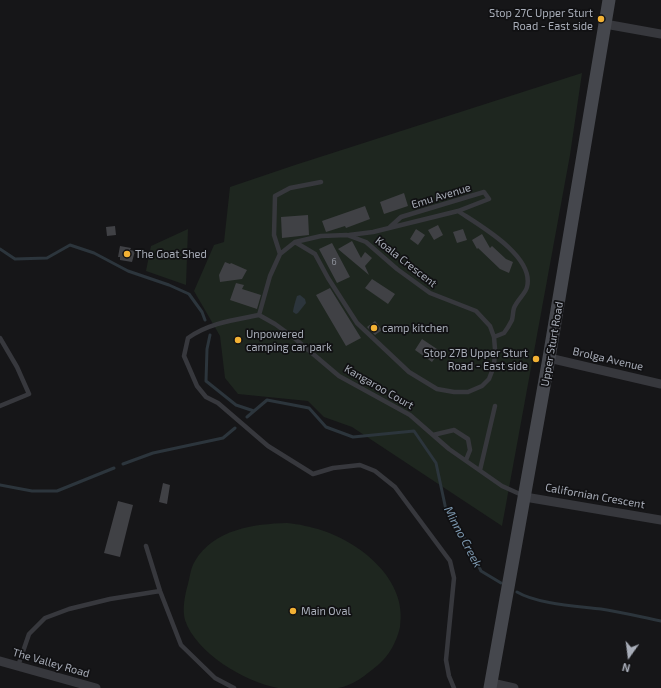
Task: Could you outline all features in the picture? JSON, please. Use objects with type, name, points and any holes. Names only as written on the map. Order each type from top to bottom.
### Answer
[{"type":"main road","name":"Upper Sturt Road","points":[[491,685],[549,358],[609,0]]},
{"type":"street","points":[[605,24],[661,34]]},
{"type":"street","name":"Brolga Avenue","points":[[549,358],[661,384]]},
{"type":"street","name":"Californian Crescent","points":[[525,497],[661,520]]},
{"type":"street","name":"The Valley Road","points":[[0,661],[96,688]]},
{"type":"street","points":[[491,685],[514,688]]},
{"type":"lane","points":[[280,254],[274,235],[276,196],[290,188],[321,182]]},
{"type":"lane","name":"Emu Avenue","points":[[347,235],[373,232],[458,211],[490,199],[484,192],[458,199],[401,217],[390,227]]},
{"type":"lane","points":[[458,211],[499,239],[519,257],[527,273],[527,287],[514,308],[512,319],[504,333],[494,337]]},
{"type":"lane","name":"Koala Crescent","points":[[347,235],[366,242],[397,269],[430,293],[476,311],[490,326],[494,337],[494,366],[489,379],[482,386],[468,392],[454,392],[437,389],[409,372],[357,323],[328,278],[315,254],[295,242],[321,236],[347,235]]},
{"type":"lane","points":[[295,242],[280,254],[270,276],[259,315],[222,322],[198,331],[188,338],[184,356],[197,386],[206,397],[218,403],[268,446],[313,474],[333,468],[360,465],[375,472],[395,486],[450,561],[454,578],[446,660],[449,676],[454,688]]},
{"type":"lane","name":"Kangaroo Court","points":[[259,315],[293,337],[339,376],[410,415],[449,448],[502,486],[525,497]]},
{"type":"lane","points":[[0,338],[17,367],[29,394],[0,406]]},
{"type":"lane","points":[[480,470],[495,406]]},
{"type":"lane","points":[[434,435],[454,430],[468,439],[470,450],[466,460]]},
{"type":"lane","points":[[146,546],[160,591],[181,645],[216,678],[234,688]]},
{"type":"lane","points":[[18,666],[29,634],[45,618],[69,609],[110,599],[160,591]]},
{"type":"shaded area","points":[[582,73],[570,155],[502,526],[352,427],[324,417],[308,401],[238,394],[225,378],[220,336],[194,291],[214,245],[224,242],[230,187]]},
{"type":"shaded area","points":[[188,229],[186,285],[146,271],[151,246]]},
{"type":"shaded area","points":[[300,295],[305,299],[306,303],[296,314],[293,312],[293,309],[297,296]]},
{"type":"shaded area","name":"Main Oval","points":[[287,523],[322,531],[340,538],[357,548],[373,560],[386,574],[395,590],[400,608],[400,627],[395,643],[382,661],[364,676],[344,687],[278,688],[265,685],[237,673],[223,664],[200,644],[191,632],[185,620],[184,602],[191,572],[194,563],[203,550],[224,535],[236,530],[261,525]]},
{"type":"building","points":[[404,193],[408,206],[384,214],[380,202]]},
{"type":"building","points":[[365,206],[370,219],[346,228],[345,226],[326,232],[322,221]]},
{"type":"building","points":[[308,215],[309,235],[282,238],[281,217]]},
{"type":"building","points":[[438,225],[443,235],[434,240],[428,230]]},
{"type":"building","points":[[115,226],[116,235],[107,236],[106,227]]},
{"type":"building","points":[[416,229],[425,235],[418,245],[410,239]]},
{"type":"building","points":[[463,229],[467,240],[457,243],[453,232]]},
{"type":"building","points":[[482,234],[490,248],[492,246],[506,259],[513,262],[509,273],[500,269],[478,248],[477,249],[472,240]]},
{"type":"building","points":[[352,241],[361,258],[365,252],[372,258],[365,266],[369,275],[338,249]]},
{"type":"building","points":[[332,243],[350,277],[337,283],[319,249]]},
{"type":"building","name":"The Goat Shed","points":[[120,246],[131,248],[130,250],[135,251],[132,262],[120,260],[120,257],[118,257]]},
{"type":"building","points":[[225,262],[247,270],[242,279],[220,282],[219,275]]},
{"type":"building","points":[[372,279],[395,294],[388,304],[365,288]]},
{"type":"building","points":[[236,283],[244,285],[242,289],[261,295],[257,309],[230,300]]},
{"type":"building","points":[[330,288],[361,338],[346,346],[316,295]]},
{"type":"building","name":"camp kitchen","points":[[375,321],[382,330],[375,335],[367,327]]},
{"type":"building","points":[[422,339],[440,351],[432,362],[415,350]]},
{"type":"building","points":[[163,483],[170,485],[167,504],[159,502]]},
{"type":"building","points":[[118,501],[133,505],[120,557],[104,553]]},
{"type":"waterway","points":[[0,249],[15,259],[47,258],[70,245],[94,253],[128,271],[169,285],[189,294],[202,312],[205,320]]},
{"type":"waterway","points":[[210,335],[207,349],[206,381],[236,405],[254,411]]},
{"type":"waterway","name":"Minno Creek","points":[[247,417],[267,400],[309,408],[326,427],[353,437],[414,431],[436,463],[446,510],[468,544],[481,571],[501,583]]},
{"type":"waterway","name":"Minno Creek","points":[[123,464],[153,453],[223,438],[235,428]]},
{"type":"waterway","name":"Minno Creek","points":[[0,485],[32,491],[57,491],[114,468]]},
{"type":"waterway","name":"Minno Creek","points":[[517,592],[546,602],[608,610],[661,621]]},
{"type":"place","name":"Stop 27C Upper Sturt Road - East side","points":[[601,19]]},
{"type":"place","name":"The Goat Shed","points":[[127,254]]},
{"type":"place","name":"camp kitchen","points":[[374,328]]},
{"type":"place","name":"Unpowered camping car park","points":[[238,340]]},
{"type":"place","name":"Stop 27B Upper Sturt Road - East side","points":[[536,359]]},
{"type":"place","name":"Main Oval","points":[[293,611]]}]
